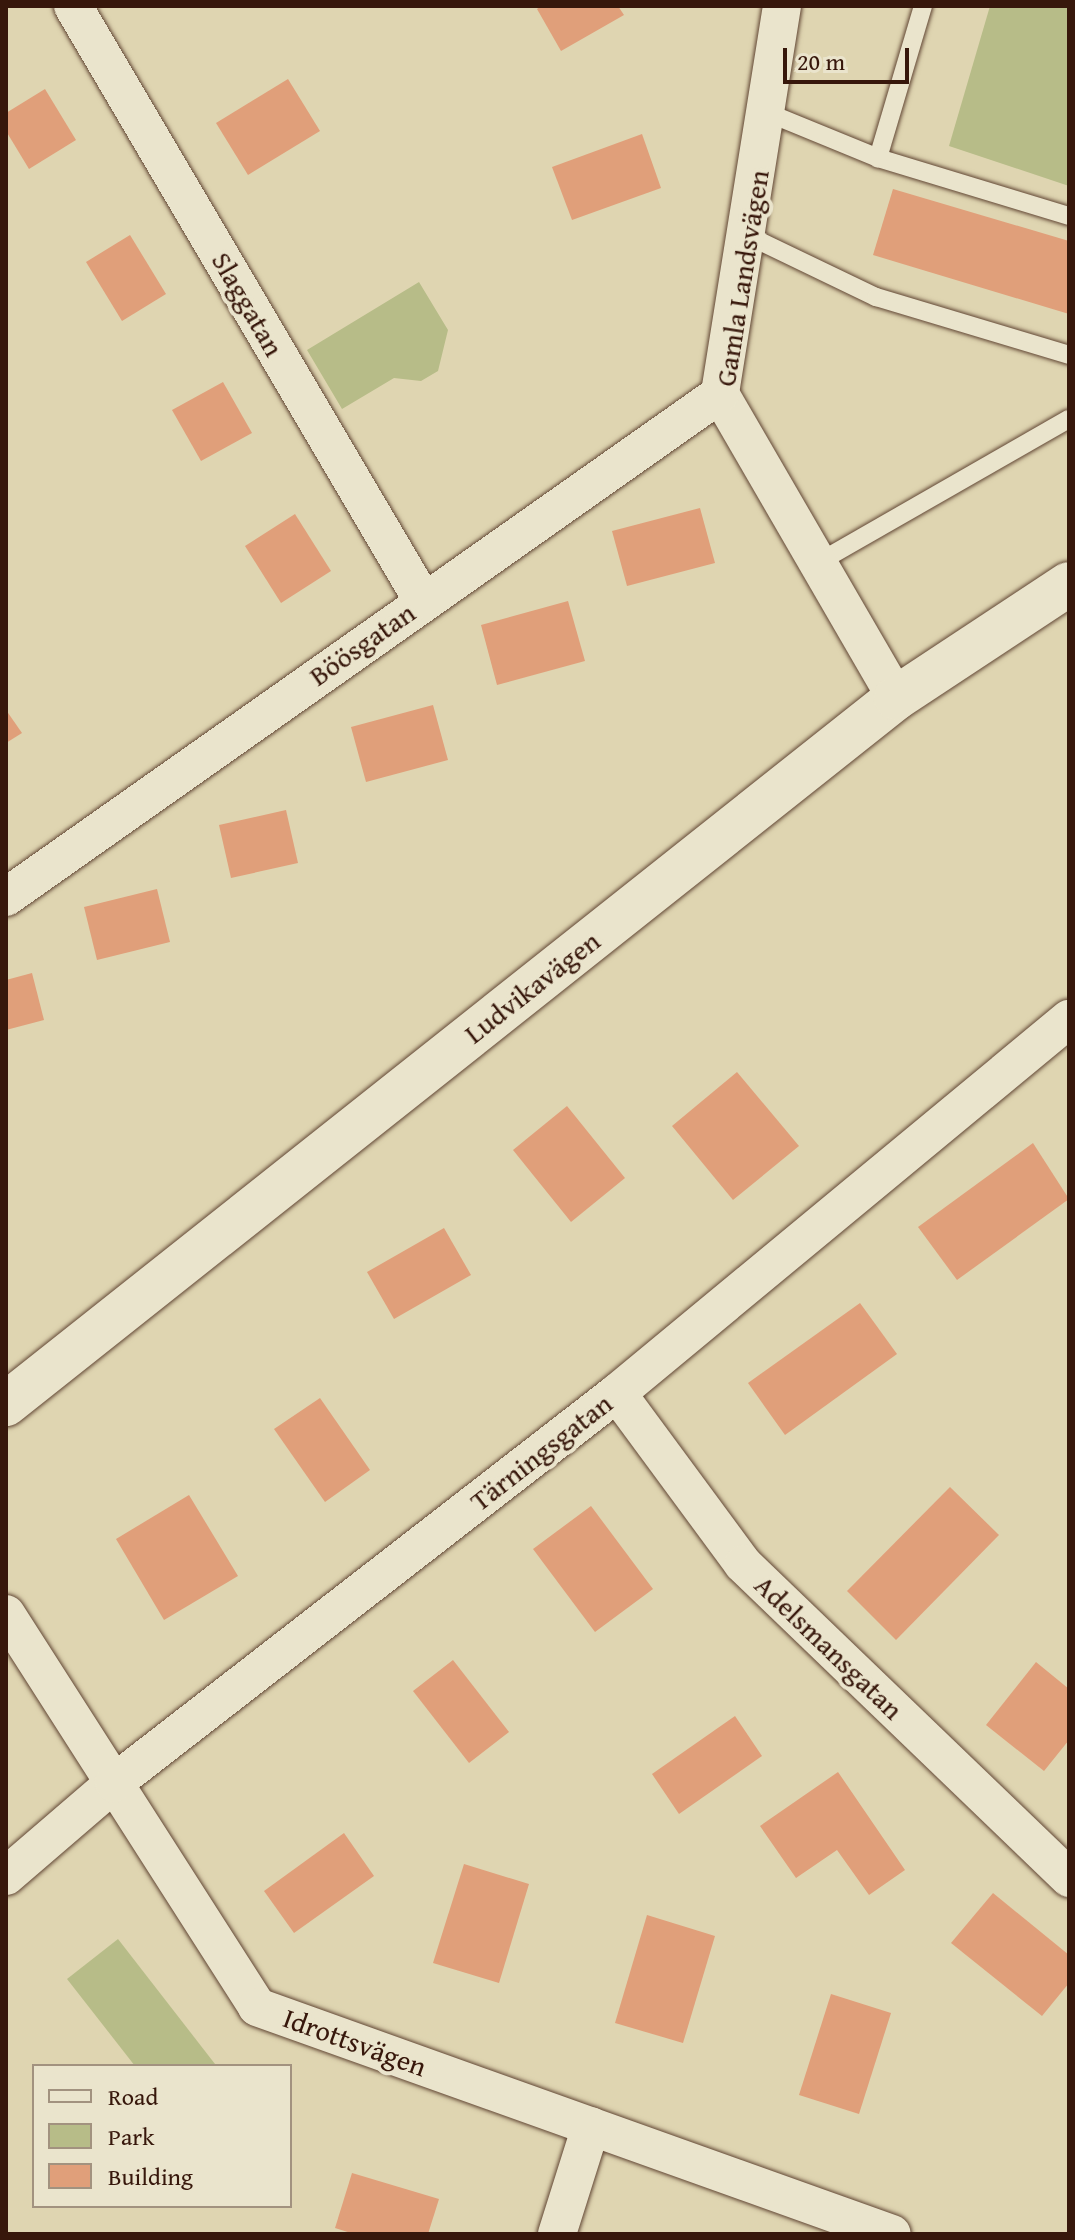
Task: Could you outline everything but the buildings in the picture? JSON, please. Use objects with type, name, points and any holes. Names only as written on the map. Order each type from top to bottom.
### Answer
[{"type":"street","name":"Slaggatan","points":[[73,6],[423,601]]},
{"type":"street","name":"Gamla Landsvägen","points":[[782,6],[749,236],[720,394],[896,698]]},
{"type":"street","name":"Böösgatan","points":[[6,897],[720,394]]},
{"type":"street","name":"Ludvikavägen","points":[[6,1404],[896,698],[1069,584]]},
{"type":"street","name":"Tärningsgatan","points":[[6,1876],[114,1783],[617,1393],[1064,1032]]},
{"type":"street","name":"Adelsmansgatan","points":[[617,1393],[743,1564],[1069,1878]]},
{"type":"street","name":"Idrottsvägen","points":[[6,1614],[257,2007],[892,2234]]},
{"type":"street","points":[[557,2234],[591,2126]]},
{"type":"lane","points":[[878,158],[923,6]]},
{"type":"lane","points":[[766,112],[878,158],[1069,216]]},
{"type":"lane","points":[[749,236],[876,297],[1069,355]]},
{"type":"lane","points":[[819,562],[1069,419]]},
{"type":"green space","points":[[990,6],[1069,6],[1069,186],[949,146]]},
{"type":"green space","points":[[419,282],[448,330],[438,371],[421,381],[394,378],[342,409],[307,350]]},
{"type":"green space","points":[[118,1939],[215,2064],[133,2064],[67,1979]]}]
